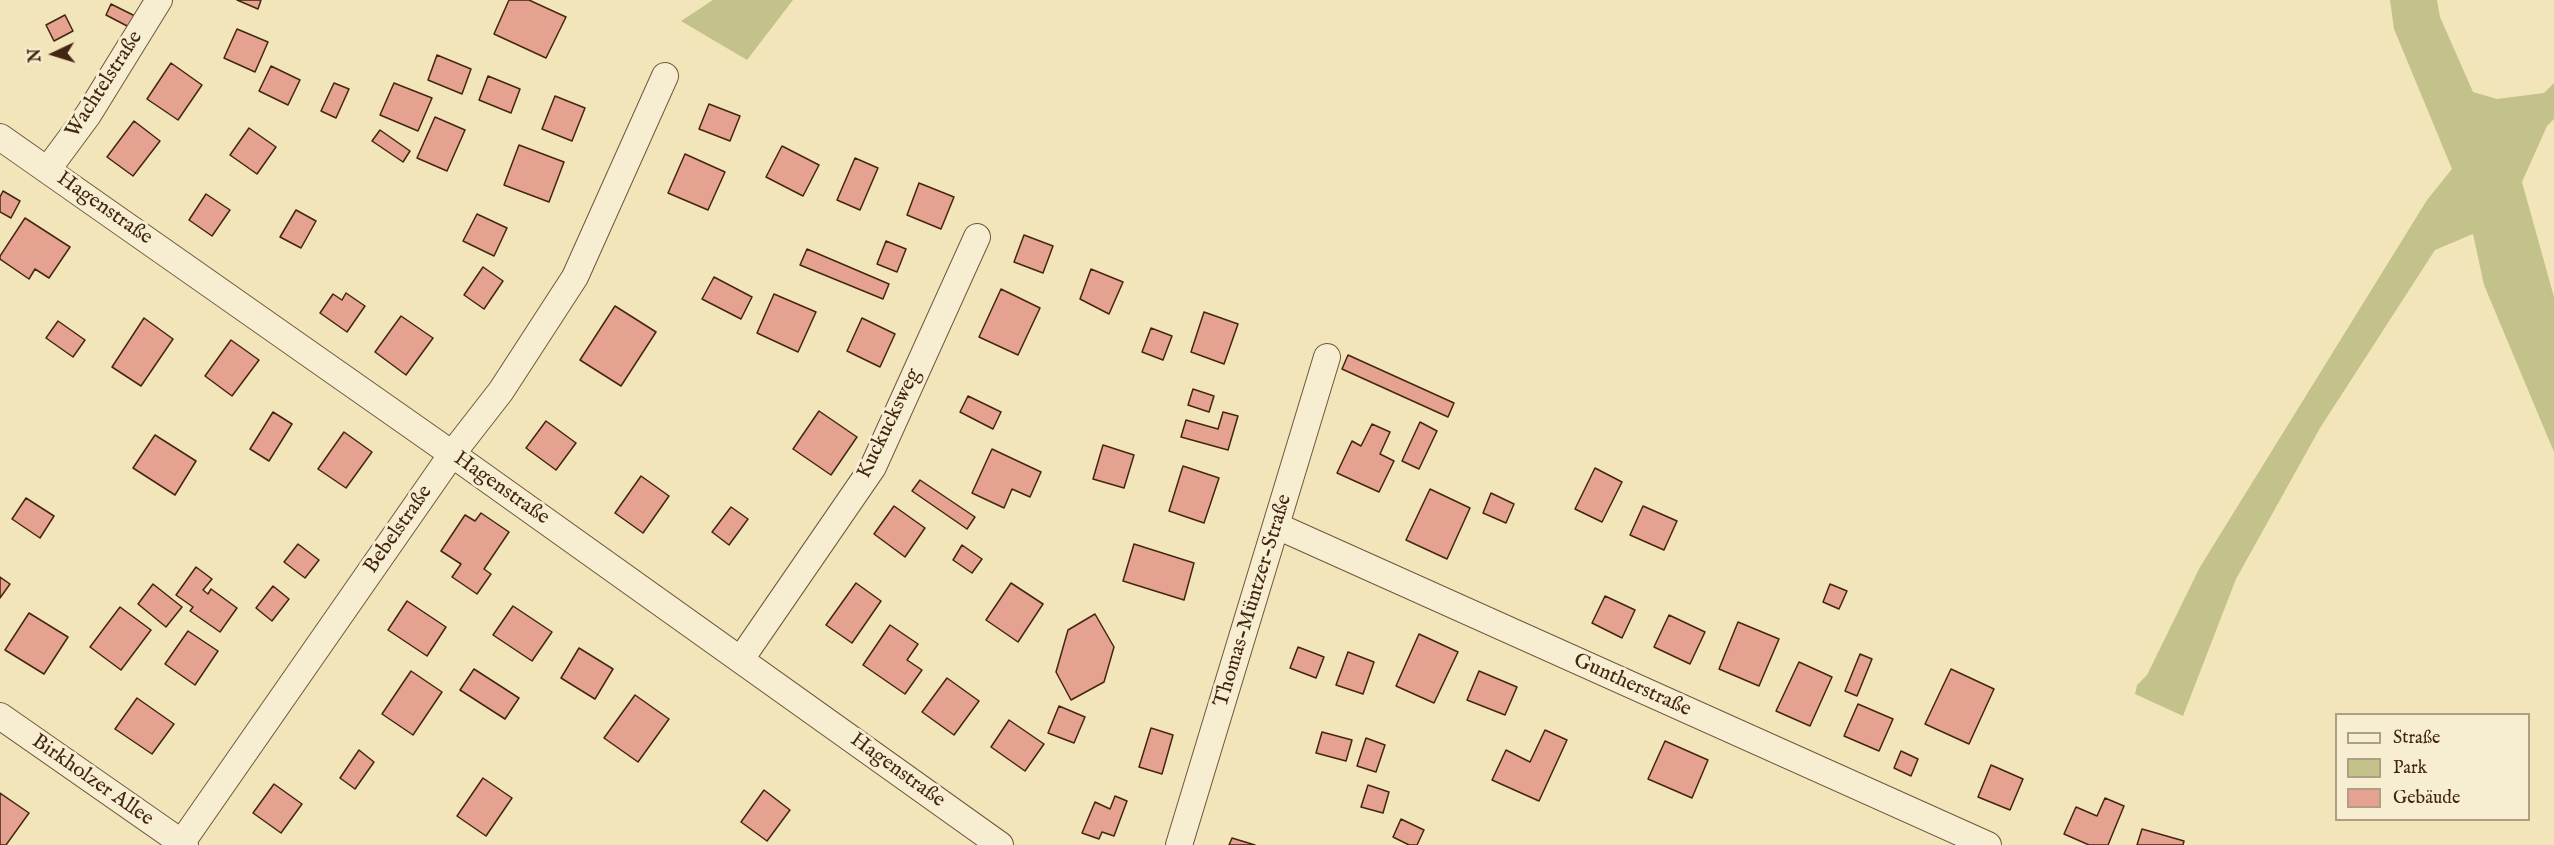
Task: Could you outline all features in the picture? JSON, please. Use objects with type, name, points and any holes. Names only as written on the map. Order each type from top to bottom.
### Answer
[{"type":"street","name":"Wachtelstraße","points":[[48,169],[88,115],[159,0]]},
{"type":"street","name":"Bebelstraße","points":[[182,844],[452,454],[501,391],[575,277],[665,76]]},
{"type":"street","name":"Hagenstraße","points":[[0,137],[452,454],[1000,845]]},
{"type":"street","name":"Kuckucksweg","points":[[741,659],[873,467],[977,237]]},
{"type":"street","name":"Thomas-Müntzer-Straße","points":[[1179,845],[1327,357]]},
{"type":"street","name":"Guntherstraße","points":[[1277,526],[1988,845]]},
{"type":"street","name":"Birkholzer Allee","points":[[0,716],[182,844]]},
{"type":"green space","points":[[713,0],[793,0],[747,60],[681,21]]},
{"type":"green space","points":[[2390,0],[2437,0],[2440,17],[2473,92],[2497,99],[2544,93],[2554,83],[2554,119],[2547,126],[2522,182],[2554,297],[2554,452],[2484,285],[2473,234],[2435,250],[2320,428],[2236,579],[2183,716],[2135,694],[2137,685],[2147,675],[2200,567],[2427,200],[2452,169],[2394,29]]},
{"type":"building","points":[[237,0],[261,0],[258,9]]},
{"type":"building","points":[[509,0],[529,0],[566,17],[546,58],[494,34]]},
{"type":"building","points":[[111,4],[137,17],[131,28],[106,15]]},
{"type":"building","points":[[65,15],[73,31],[54,41],[46,25]]},
{"type":"building","points":[[237,29],[268,42],[255,72],[224,58]]},
{"type":"building","points":[[437,55],[471,69],[462,94],[428,80]]},
{"type":"building","points":[[171,63],[202,85],[178,120],[147,99]]},
{"type":"building","points":[[271,66],[300,80],[288,105],[259,91]]},
{"type":"building","points":[[488,76],[520,89],[511,113],[479,100]]},
{"type":"building","points":[[334,83],[349,89],[336,118],[321,111]]},
{"type":"building","points":[[394,83],[432,98],[418,131],[380,115]]},
{"type":"building","points":[[555,96],[585,108],[572,141],[542,129]]},
{"type":"building","points":[[709,104],[740,116],[730,141],[699,129]]},
{"type":"building","points":[[435,117],[465,130],[447,171],[417,158]]},
{"type":"building","points":[[134,121],[160,141],[133,176],[107,157]]},
{"type":"building","points":[[249,128],[276,147],[257,174],[230,155]]},
{"type":"building","points":[[380,130],[410,151],[403,162],[372,141]]},
{"type":"building","points":[[519,145],[564,162],[549,202],[504,185]]},
{"type":"building","points":[[782,146],[819,165],[803,196],[766,177]]},
{"type":"building","points":[[685,154],[725,172],[708,210],[668,193]]},
{"type":"building","points":[[855,158],[878,168],[860,210],[837,200]]},
{"type":"building","points":[[919,183],[954,197],[941,229],[907,215]]},
{"type":"building","points":[[3,191],[20,201],[11,218],[0,212],[0,197]]},
{"type":"building","points":[[206,194],[230,210],[212,236],[189,220]]},
{"type":"building","points":[[296,210],[316,221],[301,248],[280,237]]},
{"type":"building","points":[[477,214],[507,228],[494,256],[463,241]]},
{"type":"building","points":[[25,218],[70,247],[49,278],[35,269],[29,279],[0,259]]},
{"type":"building","points":[[1024,235],[1053,246],[1043,273],[1014,262]]},
{"type":"building","points":[[886,241],[906,249],[897,272],[877,264]]},
{"type":"building","points":[[807,249],[889,284],[883,299],[800,265]]},
{"type":"building","points":[[483,267],[503,281],[484,309],[464,295]]},
{"type":"building","points":[[1091,269],[1123,282],[1109,314],[1080,299]]},
{"type":"building","points":[[714,277],[752,297],[741,319],[702,299]]},
{"type":"building","points":[[1001,289],[1040,308],[1018,355],[979,337]]},
{"type":"building","points":[[346,293],[365,306],[347,332],[320,313],[333,294],[342,300]]},
{"type":"building","points":[[774,294],[816,312],[798,352],[757,333]]},
{"type":"building","points":[[615,306],[656,332],[621,386],[580,360]]},
{"type":"building","points":[[1204,312],[1238,324],[1224,364],[1191,352]]},
{"type":"building","points":[[401,316],[433,338],[406,375],[375,352]]},
{"type":"building","points":[[144,318],[173,339],[141,386],[112,367]]},
{"type":"building","points":[[862,318],[895,334],[880,367],[847,351]]},
{"type":"building","points":[[58,321],[85,340],[73,357],[46,338]]},
{"type":"building","points":[[1151,328],[1172,336],[1163,360],[1142,352]]},
{"type":"building","points":[[231,340],[259,360],[232,396],[205,376]]},
{"type":"building","points":[[1348,355],[1454,403],[1448,417],[1342,369]]},
{"type":"building","points":[[1193,389],[1214,396],[1209,412],[1188,405]]},
{"type":"building","points":[[968,396],[1001,412],[993,429],[960,412]]},
{"type":"building","points":[[819,411],[857,437],[831,475],[793,449]]},
{"type":"building","points":[[273,412],[292,424],[269,461],[250,449]]},
{"type":"building","points":[[1223,412],[1238,416],[1228,450],[1181,437],[1186,420],[1218,429]]},
{"type":"building","points":[[546,421],[576,443],[556,470],[526,448]]},
{"type":"building","points":[[1420,422],[1437,431],[1419,469],[1402,461]]},
{"type":"building","points":[[1372,424],[1390,432],[1380,454],[1394,461],[1379,492],[1337,473],[1352,441],[1361,446]]},
{"type":"building","points":[[344,432],[372,452],[346,488],[318,469]]},
{"type":"building","points":[[155,435],[196,461],[175,495],[133,468]]},
{"type":"building","points":[[1103,445],[1134,455],[1124,488],[1093,479]]},
{"type":"building","points":[[992,449],[1041,472],[1030,497],[1012,489],[1004,508],[972,493]]},
{"type":"building","points":[[1183,466],[1219,478],[1204,523],[1169,511]]},
{"type":"building","points":[[1595,468],[1622,482],[1602,522],[1575,509]]},
{"type":"building","points":[[641,476],[669,496],[643,533],[615,513]]},
{"type":"building","points":[[920,480],[975,517],[967,529],[912,491]]},
{"type":"building","points":[[1430,489],[1470,508],[1447,559],[1406,540]]},
{"type":"building","points":[[1491,493],[1514,504],[1506,523],[1483,513]]},
{"type":"building","points":[[26,498],[54,516],[40,538],[12,519]]},
{"type":"building","points":[[894,506],[925,528],[905,557],[874,534]]},
{"type":"building","points":[[1643,506],[1677,521],[1664,550],[1630,535]]},
{"type":"building","points":[[731,507],[748,519],[729,545],[712,532]]},
{"type":"building","points":[[481,513],[509,532],[484,569],[491,574],[477,594],[452,577],[461,564],[441,551],[465,515],[475,521]]},
{"type":"building","points":[[298,544],[319,560],[305,578],[284,562]]},
{"type":"building","points":[[1134,544],[1194,563],[1184,600],[1123,581]]},
{"type":"building","points":[[962,545],[982,559],[972,573],[953,560]]},
{"type":"building","points":[[196,567],[212,579],[203,590],[208,594],[211,589],[237,608],[220,632],[190,611],[193,607],[176,595]]},
{"type":"building","points":[[0,577],[10,584],[0,598]]},
{"type":"building","points":[[856,583],[881,601],[852,643],[826,625]]},
{"type":"building","points":[[1011,583],[1043,604],[1018,642],[986,620]]},
{"type":"building","points":[[153,584],[182,607],[166,627],[138,604]]},
{"type":"building","points":[[1830,584],[1847,591],[1839,609],[1823,602]]},
{"type":"building","points":[[273,586],[289,599],[272,621],[256,608]]},
{"type":"building","points":[[1605,596],[1635,610],[1622,638],[1592,623]]},
{"type":"building","points":[[407,601],[446,627],[427,656],[388,630]]},
{"type":"building","points":[[513,606],[552,632],[532,661],[493,635]]},
{"type":"building","points":[[120,607],[151,630],[121,670],[90,647]]},
{"type":"building","points":[[29,613],[68,637],[44,674],[5,650]]},
{"type":"building","points":[[1095,614],[1114,647],[1104,682],[1071,700],[1056,672],[1068,630]]},
{"type":"building","points":[[1669,615],[1705,632],[1690,664],[1654,647]]},
{"type":"building","points":[[1738,622],[1779,639],[1759,686],[1719,669]]},
{"type":"building","points":[[890,625],[918,644],[907,660],[922,670],[905,694],[863,665]]},
{"type":"building","points":[[188,631],[218,651],[195,685],[165,664]]},
{"type":"building","points":[[1419,634],[1458,652],[1434,703],[1396,686]]},
{"type":"building","points":[[1298,647],[1324,657],[1316,678],[1290,668]]},
{"type":"building","points":[[579,648],[613,669],[595,699],[561,678]]},
{"type":"building","points":[[1348,652],[1374,662],[1363,694],[1336,685]]},
{"type":"building","points":[[1860,654],[1872,659],[1857,696],[1845,691]]},
{"type":"building","points":[[1799,662],[1832,677],[1810,726],[1776,711]]},
{"type":"building","points":[[474,669],[519,698],[505,719],[460,690]]},
{"type":"building","points":[[1951,669],[1994,689],[1969,744],[1925,724]]},
{"type":"building","points":[[411,671],[442,692],[413,735],[382,714]]},
{"type":"building","points":[[1479,671],[1517,687],[1505,715],[1467,700]]},
{"type":"building","points":[[947,678],[979,701],[954,735],[922,712]]},
{"type":"building","points":[[635,695],[669,719],[638,762],[604,738]]},
{"type":"building","points":[[137,698],[174,724],[152,754],[115,729]]},
{"type":"building","points":[[1858,704],[1893,719],[1879,751],[1844,736]]},
{"type":"building","points":[[1059,706],[1085,717],[1074,743],[1048,733]]},
{"type":"building","points":[[1009,720],[1044,744],[1025,771],[991,747]]},
{"type":"building","points":[[1151,728],[1173,735],[1162,774],[1139,767]]},
{"type":"building","points":[[1545,730],[1567,740],[1539,801],[1492,780],[1506,750],[1530,762]]},
{"type":"building","points":[[1322,732],[1352,740],[1346,761],[1316,753]]},
{"type":"building","points":[[1366,738],[1385,745],[1376,772],[1357,766]]},
{"type":"building","points":[[1665,741],[1708,760],[1692,798],[1648,779]]},
{"type":"building","points":[[359,750],[374,762],[355,789],[340,778]]},
{"type":"building","points":[[1901,751],[1918,759],[1911,776],[1894,768]]},
{"type":"building","points":[[1991,765],[2023,779],[2010,810],[1978,797]]},
{"type":"building","points":[[483,778],[512,798],[486,836],[457,816]]},
{"type":"building","points":[[274,784],[302,804],[281,833],[253,813]]},
{"type":"building","points":[[1368,785],[1389,792],[1383,813],[1361,807]]},
{"type":"building","points":[[764,790],[790,810],[767,841],[741,822]]},
{"type":"building","points":[[0,793],[29,813],[6,845],[0,845]]},
{"type":"building","points":[[1115,796],[1127,801],[1114,836],[1102,832],[1099,839],[1082,833],[1095,802],[1110,809]]},
{"type":"building","points":[[2105,798],[2124,806],[2108,845],[2089,845],[2064,834],[2076,807],[2097,816]]},
{"type":"building","points":[[1401,819],[1424,830],[1417,845],[1409,845],[1393,837]]},
{"type":"building","points":[[2142,829],[2184,841],[2183,845],[2137,845]]},
{"type":"building","points":[[1232,838],[1255,845],[1229,845]]}]
